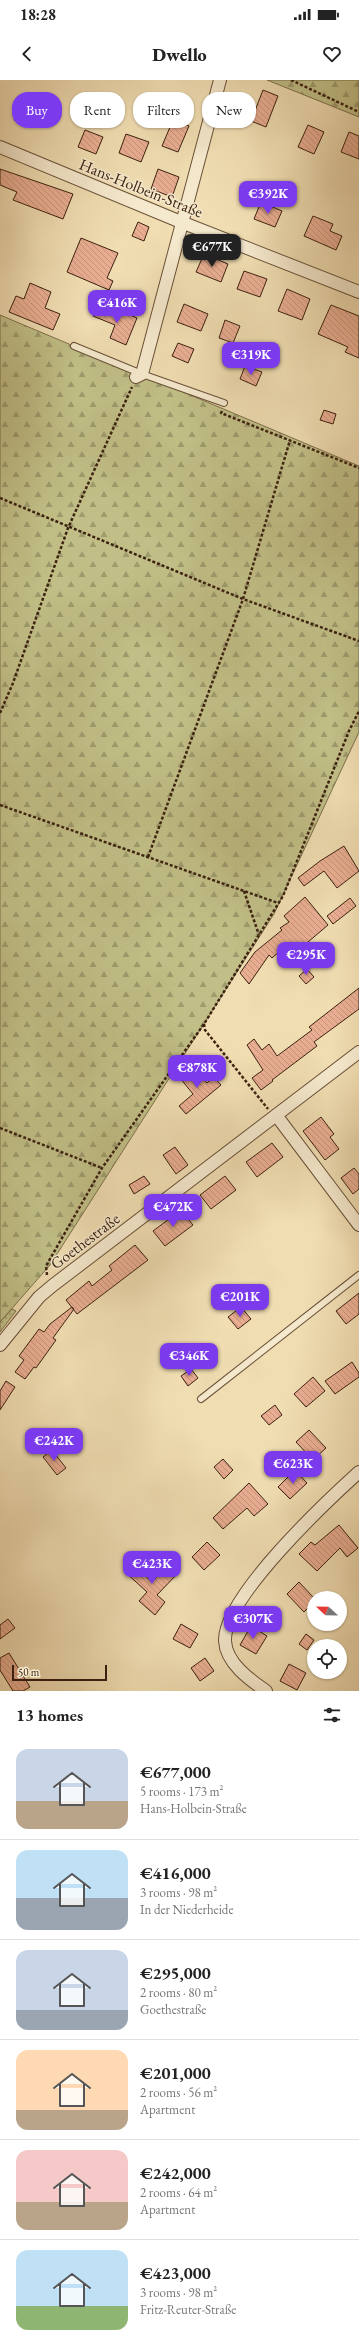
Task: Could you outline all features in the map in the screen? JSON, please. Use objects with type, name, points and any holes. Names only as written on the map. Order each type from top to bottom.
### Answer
[{"type":"street","points":[[139,376],[220,80]]},
{"type":"street","name":"Hans-Holbein-Straße","points":[[0,147],[181,222],[359,292]]},
{"type":"street","name":"Goethestraße","points":[[0,1345],[39,1297],[52,1286],[359,1052]]},
{"type":"street","points":[[276,1115],[359,1225]]},
{"type":"street","points":[[266,1691],[252,1682],[236,1666],[228,1654],[225,1641],[228,1627],[238,1606],[255,1578],[319,1509],[359,1472]]},
{"type":"lane","points":[[74,346],[139,376],[224,403]]},
{"type":"lane","points":[[201,1399],[359,1275]]},
{"type":"path","points":[[291,80],[359,112]]},
{"type":"path","points":[[0,713],[13,683],[68,528],[139,376]]},
{"type":"path","points":[[224,403],[221,413],[359,468]]},
{"type":"path","points":[[148,857],[243,599],[290,440]]},
{"type":"path","points":[[0,498],[68,528],[243,599],[359,641]]},
{"type":"path","points":[[52,1286],[46,1274],[46,1266],[102,1168],[204,1024],[278,903],[359,711]]},
{"type":"path","points":[[0,805],[278,903]]},
{"type":"path","points":[[244,891],[259,935]]},
{"type":"path","points":[[204,1024],[205,1030],[263,1105],[276,1115]]},
{"type":"path","points":[[0,1128],[102,1168]]},
{"type":"green space","points":[[267,80],[359,80],[359,117]]},
{"type":"green space","points":[[0,315],[359,466],[359,732],[274,914],[50,1265],[0,1322]]},
{"type":"green space","points":[[12,1309],[16,1311],[0,1332],[0,1322]]},
{"type":"building","points":[[263,90],[278,96],[266,127],[256,123],[256,108]]},
{"type":"building","points":[[308,125],[324,132],[314,154],[298,147]]},
{"type":"building","points":[[170,128],[188,128],[178,152],[162,146]]},
{"type":"building","points":[[85,130],[103,137],[96,154],[78,147]]},
{"type":"building","points":[[349,132],[359,136],[359,159],[341,152]]},
{"type":"building","points":[[126,134],[149,142],[141,162],[119,153]]},
{"type":"building","points":[[0,169],[73,194],[63,219],[13,200],[17,192],[0,185]]},
{"type":"building","points":[[158,169],[179,177],[172,197],[151,189]]},
{"type":"building","points":[[261,202],[282,211],[275,227],[254,219]]},
{"type":"building","points":[[313,216],[333,224],[330,231],[342,236],[336,250],[304,236]]},
{"type":"building","points":[[138,222],[149,227],[144,241],[132,236]]},
{"type":"building","points":[[81,238],[118,253],[107,278],[113,281],[109,290],[67,272]]},
{"type":"building","points":[[204,254],[228,264],[221,282],[196,272]]},
{"type":"building","points":[[244,271],[267,279],[260,297],[237,289]]},
{"type":"building","points":[[30,283],[51,292],[45,308],[60,314],[53,330],[9,312],[16,296],[24,299]]},
{"type":"building","points":[[287,289],[310,299],[302,320],[278,311]]},
{"type":"building","points":[[184,304],[208,314],[201,331],[177,322]]},
{"type":"building","points":[[97,305],[119,315],[121,311],[137,318],[126,345],[110,338],[115,325],[93,316]]},
{"type":"building","points":[[331,305],[359,316],[359,358],[345,352],[348,347],[318,334]]},
{"type":"building","points":[[225,320],[240,326],[233,343],[219,338]]},
{"type":"building","points":[[178,343],[194,349],[188,363],[172,356]]},
{"type":"building","points":[[245,366],[262,372],[256,386],[240,379]]},
{"type":"building","points":[[324,410],[336,414],[333,424],[320,420]]},
{"type":"building","points":[[344,846],[359,871],[337,888],[324,871],[304,886],[298,878],[320,861]]},
{"type":"building","points":[[305,897],[328,925],[288,959],[281,950],[272,958],[269,955],[249,984],[240,973],[255,952],[282,930],[280,928],[289,922],[284,916]]},
{"type":"building","points":[[350,898],[356,906],[333,924],[327,916]]},
{"type":"building","points":[[307,969],[314,977],[306,984],[299,976]]},
{"type":"building","points":[[359,988],[359,1009],[314,1042],[317,1046],[261,1090],[252,1078],[263,1070],[247,1045],[254,1039],[262,1050],[269,1044],[277,1056],[312,1030],[309,1027]]},
{"type":"building","points":[[193,1067],[207,1083],[214,1077],[221,1085],[186,1114],[179,1106],[193,1094],[180,1078]]},
{"type":"building","points":[[321,1117],[334,1134],[330,1137],[339,1149],[325,1160],[303,1131]]},
{"type":"building","points":[[272,1143],[283,1157],[257,1177],[246,1162]]},
{"type":"building","points":[[175,1147],[188,1165],[176,1174],[163,1155]]},
{"type":"building","points":[[354,1168],[359,1174],[359,1189],[353,1194],[341,1178]]},
{"type":"building","points":[[144,1176],[150,1184],[134,1194],[129,1185]]},
{"type":"building","points":[[225,1176],[236,1190],[211,1209],[200,1195]]},
{"type":"building","points":[[181,1210],[193,1225],[165,1246],[153,1231]]},
{"type":"building","points":[[135,1245],[148,1260],[77,1314],[66,1300],[89,1281],[92,1286],[112,1270],[109,1266]]},
{"type":"building","points":[[359,1293],[359,1314],[346,1324],[336,1311]]},
{"type":"building","points":[[72,1307],[74,1309],[53,1338],[56,1340],[36,1368],[34,1367],[25,1379],[15,1372],[24,1360],[19,1356],[39,1329],[44,1332],[50,1324]]},
{"type":"building","points":[[241,1307],[251,1319],[238,1329],[228,1317]]},
{"type":"building","points":[[352,1362],[359,1373],[359,1377],[335,1394],[325,1381]]},
{"type":"building","points":[[191,1369],[198,1378],[188,1386],[181,1376]]},
{"type":"building","points":[[313,1377],[325,1391],[306,1407],[294,1394]]},
{"type":"building","points":[[6,1381],[15,1387],[0,1410],[0,1391]]},
{"type":"building","points":[[275,1405],[282,1415],[269,1425],[261,1416]]},
{"type":"building","points":[[309,1430],[326,1448],[313,1460],[296,1442]]},
{"type":"building","points":[[52,1450],[66,1468],[57,1475],[43,1457]]},
{"type":"building","points":[[223,1459],[233,1470],[224,1479],[214,1467]]},
{"type":"building","points":[[295,1470],[307,1483],[290,1499],[278,1487]]},
{"type":"building","points":[[249,1483],[268,1504],[254,1516],[247,1508],[223,1529],[213,1518]]},
{"type":"building","points":[[339,1525],[358,1548],[347,1557],[340,1548],[317,1571],[299,1554],[311,1542],[315,1545]]},
{"type":"building","points":[[207,1542],[220,1555],[204,1570],[192,1557]]},
{"type":"building","points":[[131,1562],[152,1582],[170,1563],[179,1572],[157,1595],[165,1602],[155,1615],[139,1601],[147,1592],[124,1571]]},
{"type":"building","points":[[299,1582],[307,1591],[307,1609],[304,1612],[287,1594]]},
{"type":"building","points":[[8,1619],[15,1628],[0,1639],[0,1625]]},
{"type":"building","points":[[181,1624],[198,1634],[190,1648],[173,1639]]},
{"type":"building","points":[[251,1626],[267,1636],[256,1654],[240,1645]]},
{"type":"building","points":[[306,1634],[313,1639],[307,1639],[307,1650],[299,1644]]},
{"type":"building","points":[[9,1653],[30,1687],[23,1691],[13,1691],[0,1670],[0,1658]]},
{"type":"building","points":[[205,1658],[214,1671],[200,1681],[191,1668]]},
{"type":"building","points":[[289,1664],[306,1673],[297,1690],[280,1681]]}]
